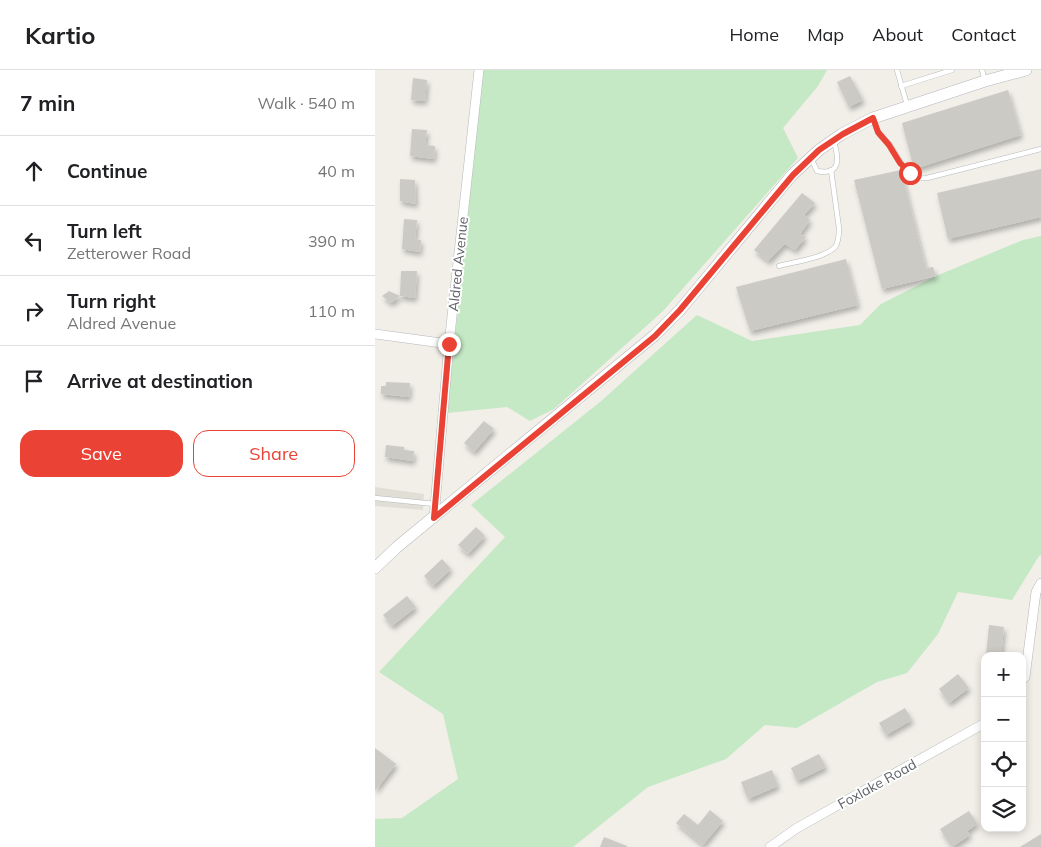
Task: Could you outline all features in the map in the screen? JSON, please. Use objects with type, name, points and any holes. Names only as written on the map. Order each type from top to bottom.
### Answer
[{"type":"street","name":"Aldred Avenue","points":[[434,518],[449,344],[479,70]]},
{"type":"street","points":[[375,568],[655,336],[680,310],[793,175],[833,140],[873,118],[908,107],[983,76],[1026,70]]},
{"type":"street","points":[[375,334],[449,344]]},
{"type":"street","points":[[1026,669],[1036,592],[1041,583]]},
{"type":"street","name":"Foxlake Road","points":[[770,847],[797,828],[981,725]]},
{"type":"lane","points":[[897,70],[908,107]]},
{"type":"lane","points":[[901,86],[952,70]]},
{"type":"lane","points":[[873,118],[878,132],[900,163],[919,179],[1041,149]]},
{"type":"lane","points":[[811,158],[817,171],[824,172],[836,166],[838,160],[833,140]]},
{"type":"lane","points":[[779,266],[822,254],[835,246],[839,237],[839,228],[831,170]]},
{"type":"lane","points":[[375,498],[435,504]]},
{"type":"shaded area","points":[[375,487],[424,494],[423,510],[375,506]]},
{"type":"green space","points":[[483,70],[827,70],[818,86],[783,128],[798,158],[663,311],[554,409],[530,421],[507,407],[447,413]]},
{"type":"green space","points":[[1041,236],[1041,555],[1012,600],[958,592],[938,634],[907,673],[877,682],[797,728],[765,725],[726,759],[648,787],[573,847],[375,847],[375,819],[402,818],[458,779],[443,714],[379,672],[505,537],[471,505],[600,402],[697,315],[752,341],[860,325],[881,304],[936,276],[1023,240]]},
{"type":"building","points":[[850,76],[863,100],[849,107],[837,82]]},
{"type":"building","points":[[413,78],[427,80],[425,101],[411,100]]},
{"type":"building","points":[[1008,90],[1021,135],[914,169],[902,123]]},
{"type":"building","points":[[412,129],[427,130],[425,145],[435,146],[434,159],[410,156]]},
{"type":"building","points":[[1041,169],[1041,217],[948,239],[937,193]]},
{"type":"building","points":[[901,170],[926,268],[933,267],[936,276],[882,289],[854,180]]},
{"type":"building","points":[[400,179],[415,180],[416,204],[400,201]]},
{"type":"building","points":[[802,193],[815,203],[804,215],[810,220],[800,234],[806,237],[795,250],[785,244],[768,261],[754,250]]},
{"type":"building","points":[[404,219],[417,220],[415,239],[421,240],[420,252],[402,249]]},
{"type":"building","points":[[846,259],[858,305],[750,331],[736,287]]},
{"type":"building","points":[[401,271],[417,271],[415,298],[400,296]]},
{"type":"building","points":[[389,291],[400,296],[391,303],[382,296]]},
{"type":"building","points":[[386,382],[410,383],[409,397],[381,394],[381,386],[386,386]]},
{"type":"building","points":[[484,421],[494,429],[474,452],[464,443]]},
{"type":"building","points":[[386,445],[404,447],[404,450],[414,451],[413,461],[385,457]]},
{"type":"building","points":[[476,527],[485,536],[468,554],[458,545]]},
{"type":"building","points":[[442,559],[451,569],[433,586],[424,576]]},
{"type":"building","points":[[407,596],[416,607],[392,626],[383,615]]},
{"type":"building","points":[[989,625],[1004,627],[1001,652],[986,652]]},
{"type":"building","points":[[958,674],[969,688],[949,703],[939,689]]},
{"type":"building","points":[[905,708],[912,720],[886,735],[879,723]]},
{"type":"building","points":[[375,748],[396,764],[375,791]]},
{"type":"building","points":[[819,754],[826,767],[797,781],[791,768]]},
{"type":"building","points":[[772,770],[778,786],[748,799],[741,782]]},
{"type":"building","points":[[710,810],[723,821],[703,845],[676,823],[684,814],[698,825]]},
{"type":"building","points":[[969,811],[977,824],[967,831],[970,835],[952,847],[940,829]]},
{"type":"building","points":[[1041,834],[1041,847],[1020,847]]},
{"type":"building","points":[[604,837],[627,846],[627,847],[600,847]]},
{"type":"route","points":[[449,344],[434,518],[525,441],[572,405],[655,336],[680,310],[793,175],[819,150],[843,134],[873,118],[878,132],[900,163],[910,173]]}]
